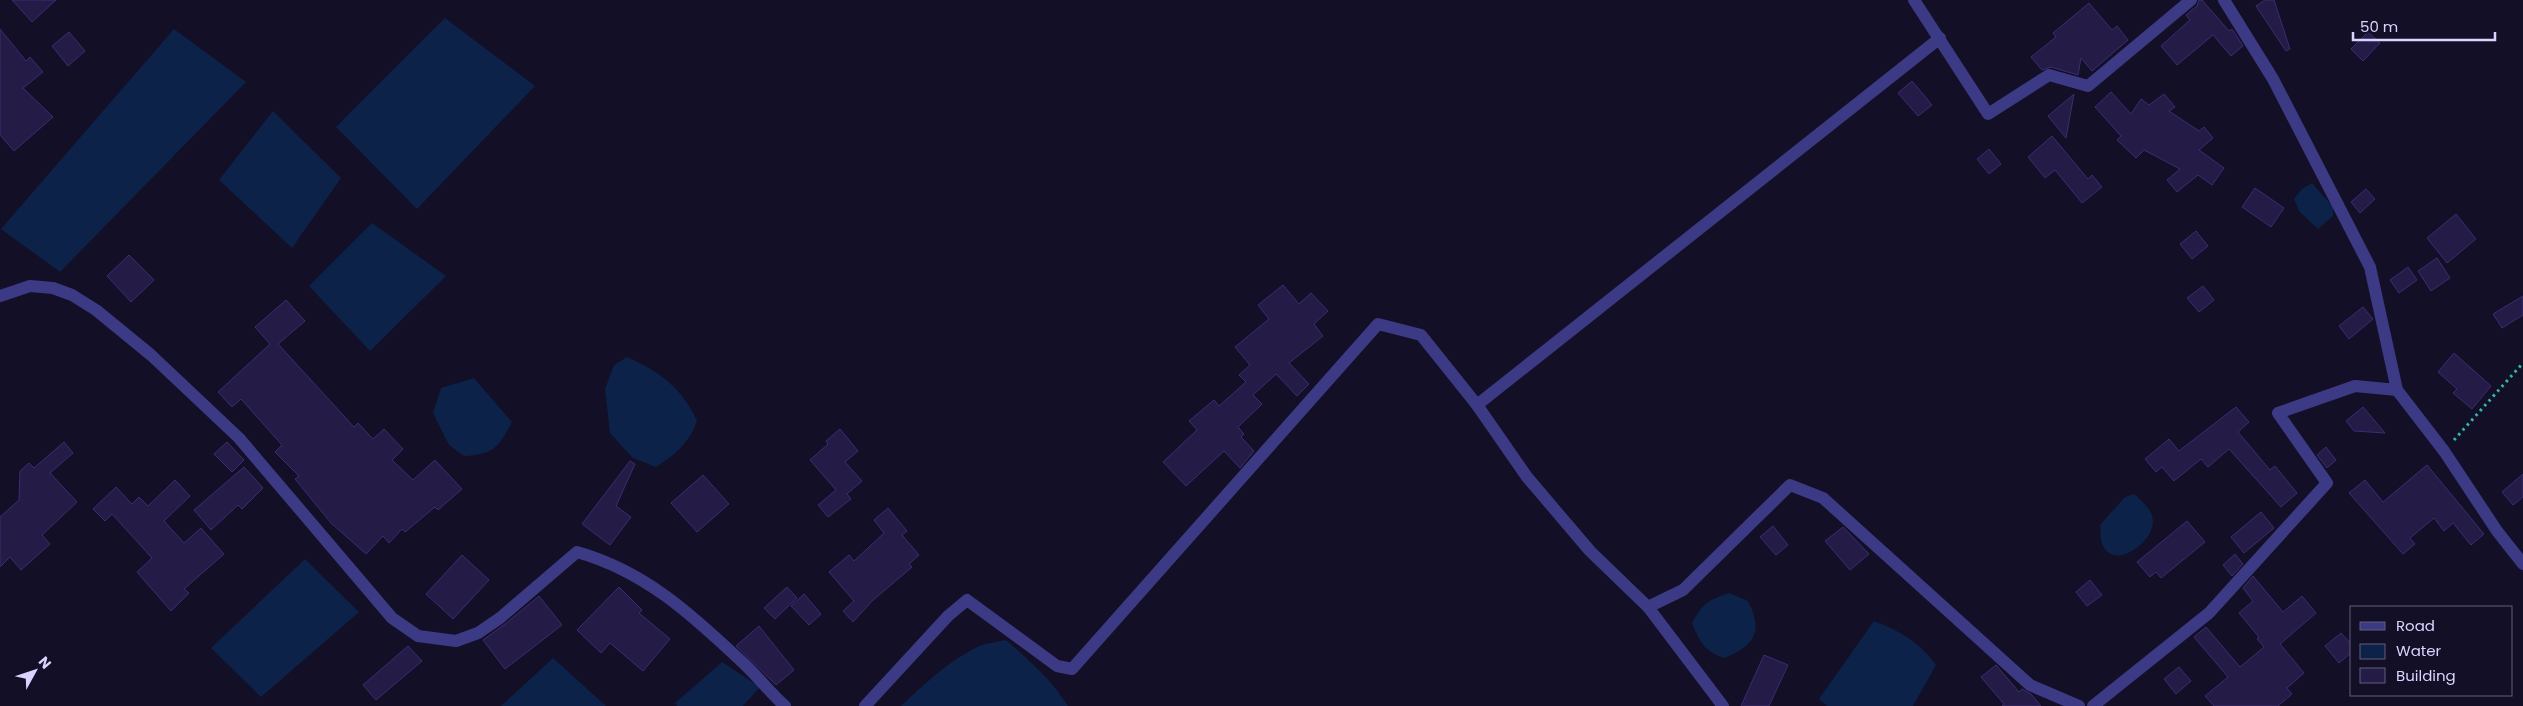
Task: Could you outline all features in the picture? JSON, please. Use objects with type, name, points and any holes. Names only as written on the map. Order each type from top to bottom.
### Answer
[{"type":"street","points":[[1914,0],[1988,114],[2049,75],[2088,86],[2191,0]]},
{"type":"street","points":[[2224,0],[2273,79],[2370,267],[2397,390],[2444,451],[2497,531],[2523,564]]},
{"type":"street","points":[[1477,405],[1940,38]]},
{"type":"street","points":[[0,296],[30,286],[54,288],[72,295],[96,310],[151,355],[239,438],[392,618],[418,636],[456,641],[478,633],[500,618],[576,552],[597,558],[662,592],[740,660],[785,706]]},
{"type":"street","points":[[865,706],[948,616],[967,600],[1057,666],[1072,669],[1378,324],[1421,335],[1477,405],[1527,477],[1590,551],[1648,607],[1723,706]]},
{"type":"street","points":[[2093,706],[2209,613],[2327,483],[2278,413],[2355,386],[2397,390]]},
{"type":"street","points":[[1648,607],[1683,590],[1790,485],[1823,498],[2030,684],[2079,706]]},
{"type":"path","points":[[2444,451],[2523,363]]},
{"type":"water","points":[[445,18],[535,86],[417,209],[336,127]]},
{"type":"water","points":[[174,29],[246,82],[60,272],[1,229]]},
{"type":"water","points":[[273,111],[341,178],[292,248],[219,180]]},
{"type":"water","points":[[2312,183],[2333,207],[2333,216],[2318,229],[2299,211],[2294,199],[2302,189]]},
{"type":"water","points":[[372,223],[446,276],[370,351],[309,286]]},
{"type":"water","points":[[627,357],[649,368],[677,390],[697,421],[690,436],[681,448],[656,467],[633,458],[610,433],[605,389],[614,365]]},
{"type":"water","points":[[474,378],[512,422],[499,444],[494,448],[482,453],[464,456],[449,445],[433,413],[441,388]]},
{"type":"water","points":[[2134,494],[2146,506],[2153,518],[2151,530],[2147,538],[2132,551],[2123,555],[2115,555],[2108,552],[2102,544],[2100,525],[2125,497]]},
{"type":"water","points":[[305,559],[359,612],[261,697],[211,648]]},
{"type":"water","points":[[1729,593],[1748,601],[1753,612],[1755,629],[1749,643],[1724,658],[1717,656],[1707,649],[1697,635],[1692,623],[1706,604]]},
{"type":"water","points":[[1874,621],[1908,638],[1923,650],[1936,665],[1913,706],[1827,706],[1819,699]]},
{"type":"water","points":[[1006,640],[1032,663],[1068,706],[901,706],[928,681],[958,658],[979,646]]},
{"type":"water","points":[[553,658],[606,706],[501,706]]},
{"type":"water","points":[[722,662],[760,687],[743,706],[677,706],[675,703]]},
{"type":"building","points":[[12,0],[56,0],[32,22]]},
{"type":"building","points":[[2199,0],[2202,0],[2229,31],[2232,29],[2243,46],[2231,56],[2213,35],[2177,65],[2161,46],[2190,20],[2186,15],[2197,6]]},
{"type":"building","points":[[2265,0],[2274,0],[2290,49],[2286,51],[2256,6]]},
{"type":"building","points":[[2089,3],[2112,30],[2117,26],[2128,40],[2092,71],[2081,58],[2078,75],[2051,67],[2042,70],[2031,57],[2056,37],[2053,33]]},
{"type":"building","points":[[0,29],[26,61],[30,57],[43,72],[23,88],[53,117],[14,151],[0,135]]},
{"type":"building","points":[[69,32],[85,51],[68,66],[52,46]]},
{"type":"building","points":[[2368,32],[2380,43],[2363,61],[2351,49]]},
{"type":"building","points":[[1912,81],[1932,105],[1918,116],[1898,93]]},
{"type":"building","points":[[2111,92],[2131,114],[2141,99],[2149,105],[2164,94],[2175,107],[2169,111],[2199,131],[2204,127],[2213,138],[2199,150],[2224,168],[2212,185],[2198,175],[2177,192],[2167,180],[2180,169],[2144,150],[2136,158],[2117,140],[2121,136],[2095,107]]},
{"type":"building","points":[[2074,94],[2066,138],[2048,116]]},
{"type":"building","points":[[2052,136],[2088,179],[2092,175],[2102,187],[2082,203],[2055,170],[2045,178],[2028,157]]},
{"type":"building","points":[[1989,149],[2001,164],[1989,174],[1977,159]]},
{"type":"building","points":[[2255,188],[2284,208],[2271,227],[2242,207]]},
{"type":"building","points":[[2366,189],[2375,199],[2360,213],[2351,202]]},
{"type":"building","points":[[2456,214],[2476,239],[2447,263],[2427,238]]},
{"type":"building","points":[[2196,231],[2208,246],[2192,259],[2180,244]]},
{"type":"building","points":[[129,255],[154,280],[131,302],[107,276]]},
{"type":"building","points":[[2437,258],[2450,278],[2431,291],[2418,271]]},
{"type":"building","points":[[2408,267],[2417,280],[2399,293],[2390,280]]},
{"type":"building","points":[[1283,285],[1299,304],[1311,293],[1328,311],[1314,324],[1323,336],[1289,363],[1309,384],[1297,396],[1276,374],[1253,395],[1262,404],[1238,427],[1244,434],[1241,437],[1254,451],[1240,468],[1224,451],[1186,486],[1163,462],[1197,430],[1189,421],[1214,400],[1219,406],[1246,382],[1239,375],[1250,365],[1235,347],[1269,319],[1258,305]]},
{"type":"building","points":[[2203,286],[2214,300],[2199,312],[2187,298]]},
{"type":"building","points":[[2523,296],[2523,315],[2502,328],[2493,314]]},
{"type":"building","points":[[286,300],[305,321],[278,344],[354,427],[358,423],[373,439],[384,429],[403,449],[392,460],[413,480],[435,460],[462,489],[438,510],[435,507],[405,532],[402,529],[389,543],[383,536],[366,554],[331,523],[295,479],[299,476],[275,452],[282,445],[241,399],[232,407],[218,392],[270,344],[255,327]]},
{"type":"building","points":[[2363,307],[2373,319],[2349,339],[2339,326]]},
{"type":"building","points":[[2454,353],[2491,386],[2472,409],[2453,393],[2457,389],[2438,372]]},
{"type":"building","points":[[2236,407],[2249,422],[2238,432],[2270,470],[2275,466],[2297,493],[2281,507],[2229,449],[2208,467],[2201,459],[2174,481],[2162,467],[2156,472],[2145,459],[2169,439],[2179,451]]},
{"type":"building","points":[[2363,407],[2385,433],[2354,431],[2346,421]]},
{"type":"building","points":[[840,429],[858,451],[845,462],[862,481],[847,494],[851,499],[828,517],[818,505],[836,490],[810,460],[828,444],[826,441]]},
{"type":"building","points":[[64,442],[73,453],[50,473],[77,502],[42,535],[50,544],[21,570],[10,557],[0,567],[0,517],[19,500],[20,471],[29,463],[34,468]]},
{"type":"building","points":[[227,442],[244,460],[232,472],[214,454]]},
{"type":"building","points":[[2326,447],[2336,460],[2327,468],[2317,455]]},
{"type":"building","points":[[630,461],[635,464],[616,506],[631,517],[610,545],[582,524]]},
{"type":"building","points":[[2427,465],[2484,534],[2471,545],[2453,523],[2444,531],[2434,518],[2410,538],[2415,544],[2403,554],[2349,493],[2365,480],[2383,502]]},
{"type":"building","points":[[244,467],[263,488],[242,509],[238,505],[211,530],[194,510]]},
{"type":"building","points":[[2523,474],[2523,497],[2513,505],[2502,492]]},
{"type":"building","points":[[703,475],[729,504],[697,532],[671,503]]},
{"type":"building","points":[[175,480],[190,496],[164,521],[184,543],[201,528],[224,554],[184,589],[189,593],[171,611],[137,572],[152,558],[112,514],[105,521],[93,509],[116,487],[132,504],[139,497],[148,506]]},
{"type":"building","points":[[888,508],[907,531],[902,535],[919,555],[909,564],[912,567],[872,601],[853,622],[843,611],[854,601],[829,572],[849,555],[854,561],[884,533],[874,520]]},
{"type":"building","points":[[2261,512],[2274,528],[2244,553],[2231,537]]},
{"type":"building","points":[[2187,521],[2205,542],[2161,578],[2156,572],[2150,577],[2137,562]]},
{"type":"building","points":[[1773,526],[1788,545],[1776,555],[1760,537]]},
{"type":"building","points":[[1843,527],[1869,554],[1850,570],[1825,541]]},
{"type":"building","points":[[2235,554],[2243,564],[2232,576],[2223,565]]},
{"type":"building","points":[[462,555],[489,580],[453,619],[426,594]]},
{"type":"building","points":[[2253,576],[2283,612],[2302,596],[2316,613],[2280,644],[2304,673],[2287,688],[2292,694],[2278,706],[2214,706],[2205,696],[2228,677],[2194,637],[2206,627],[2240,667],[2264,647],[2257,639],[2259,637],[2239,613],[2253,601],[2243,588]]},
{"type":"building","points":[[2090,580],[2102,595],[2087,606],[2076,592]]},
{"type":"building","points":[[619,587],[642,610],[639,613],[670,639],[643,671],[610,643],[601,653],[577,630]]},
{"type":"building","points":[[787,587],[797,598],[775,619],[764,608]]},
{"type":"building","points":[[804,594],[821,614],[809,625],[791,606]]},
{"type":"building","points":[[539,596],[562,625],[505,669],[483,640]]},
{"type":"building","points":[[759,626],[794,670],[776,685],[736,646]]},
{"type":"building","points":[[2341,633],[2350,643],[2350,654],[2339,663],[2325,646]]},
{"type":"building","points":[[408,646],[422,661],[376,700],[363,685]]},
{"type":"building","points":[[1764,655],[1788,665],[1769,706],[1741,706]]},
{"type":"building","points":[[1996,665],[2019,692],[2022,689],[2031,694],[2041,706],[2002,706],[2004,704],[1981,677]]},
{"type":"building","points":[[2179,667],[2191,681],[2176,694],[2164,679]]}]
